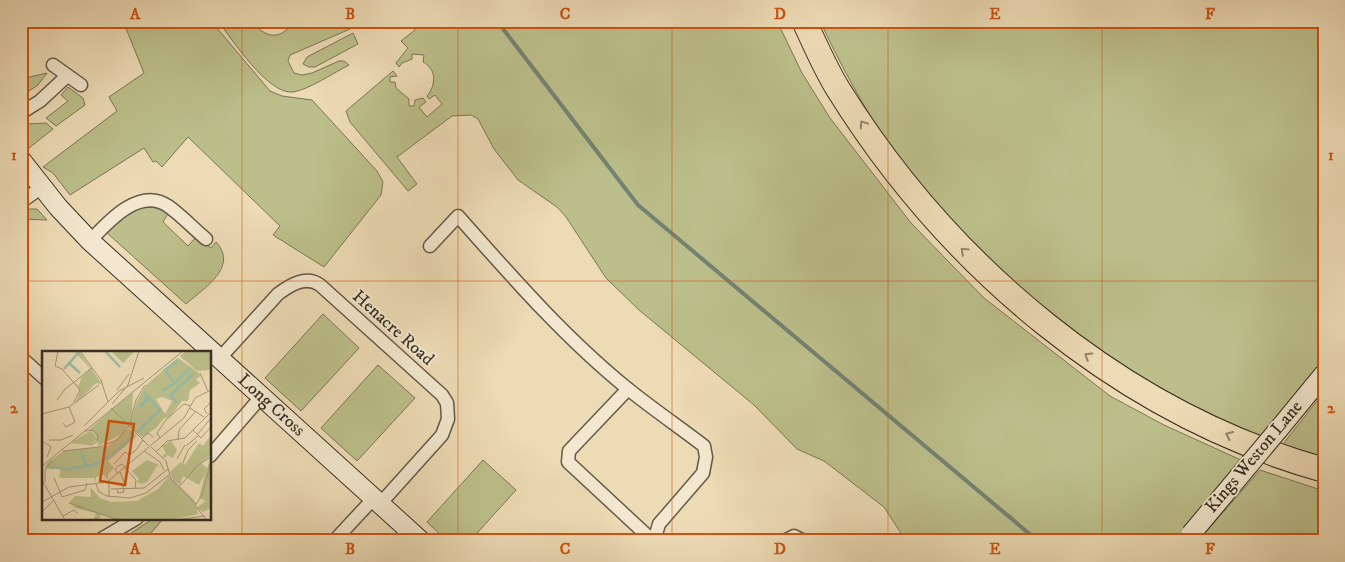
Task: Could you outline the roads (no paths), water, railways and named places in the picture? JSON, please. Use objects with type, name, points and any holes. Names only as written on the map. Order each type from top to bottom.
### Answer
[{"type":"highway","points":[[804,21],[838,88],[895,172],[960,248],[1071,346],[1186,417],[1280,458],[1324,470]]},
{"type":"street","points":[[53,65],[81,85]]},
{"type":"street","points":[[21,113],[40,101],[67,76]]},
{"type":"street","name":"Long Cross","points":[[21,160],[42,187],[90,241],[421,541]]},
{"type":"street","points":[[21,202],[42,187]]},
{"type":"street","points":[[90,241],[128,206],[153,201],[166,204],[206,239]]},
{"type":"street","points":[[430,246],[458,216],[532,298],[628,389],[704,446],[706,457],[703,472],[659,524],[653,541],[568,462],[569,451],[628,389]]},
{"type":"street","name":"Henacre Road","points":[[220,358],[278,294],[294,284],[311,281],[320,285],[442,395],[447,403],[448,417],[442,435],[377,501]]},
{"type":"street","points":[[25,358],[42,376]]},
{"type":"street","name":"Kings Weston Lane","points":[[1188,537],[1324,374]]},
{"type":"street","points":[[211,455],[261,397]]},
{"type":"street","points":[[334,541],[377,501]]},
{"type":"street","points":[[98,541],[134,520]]},
{"type":"street","points":[[784,541],[794,536],[804,541]]},
{"type":"waterway","points":[[497,21],[638,205],[1038,541]]}]
